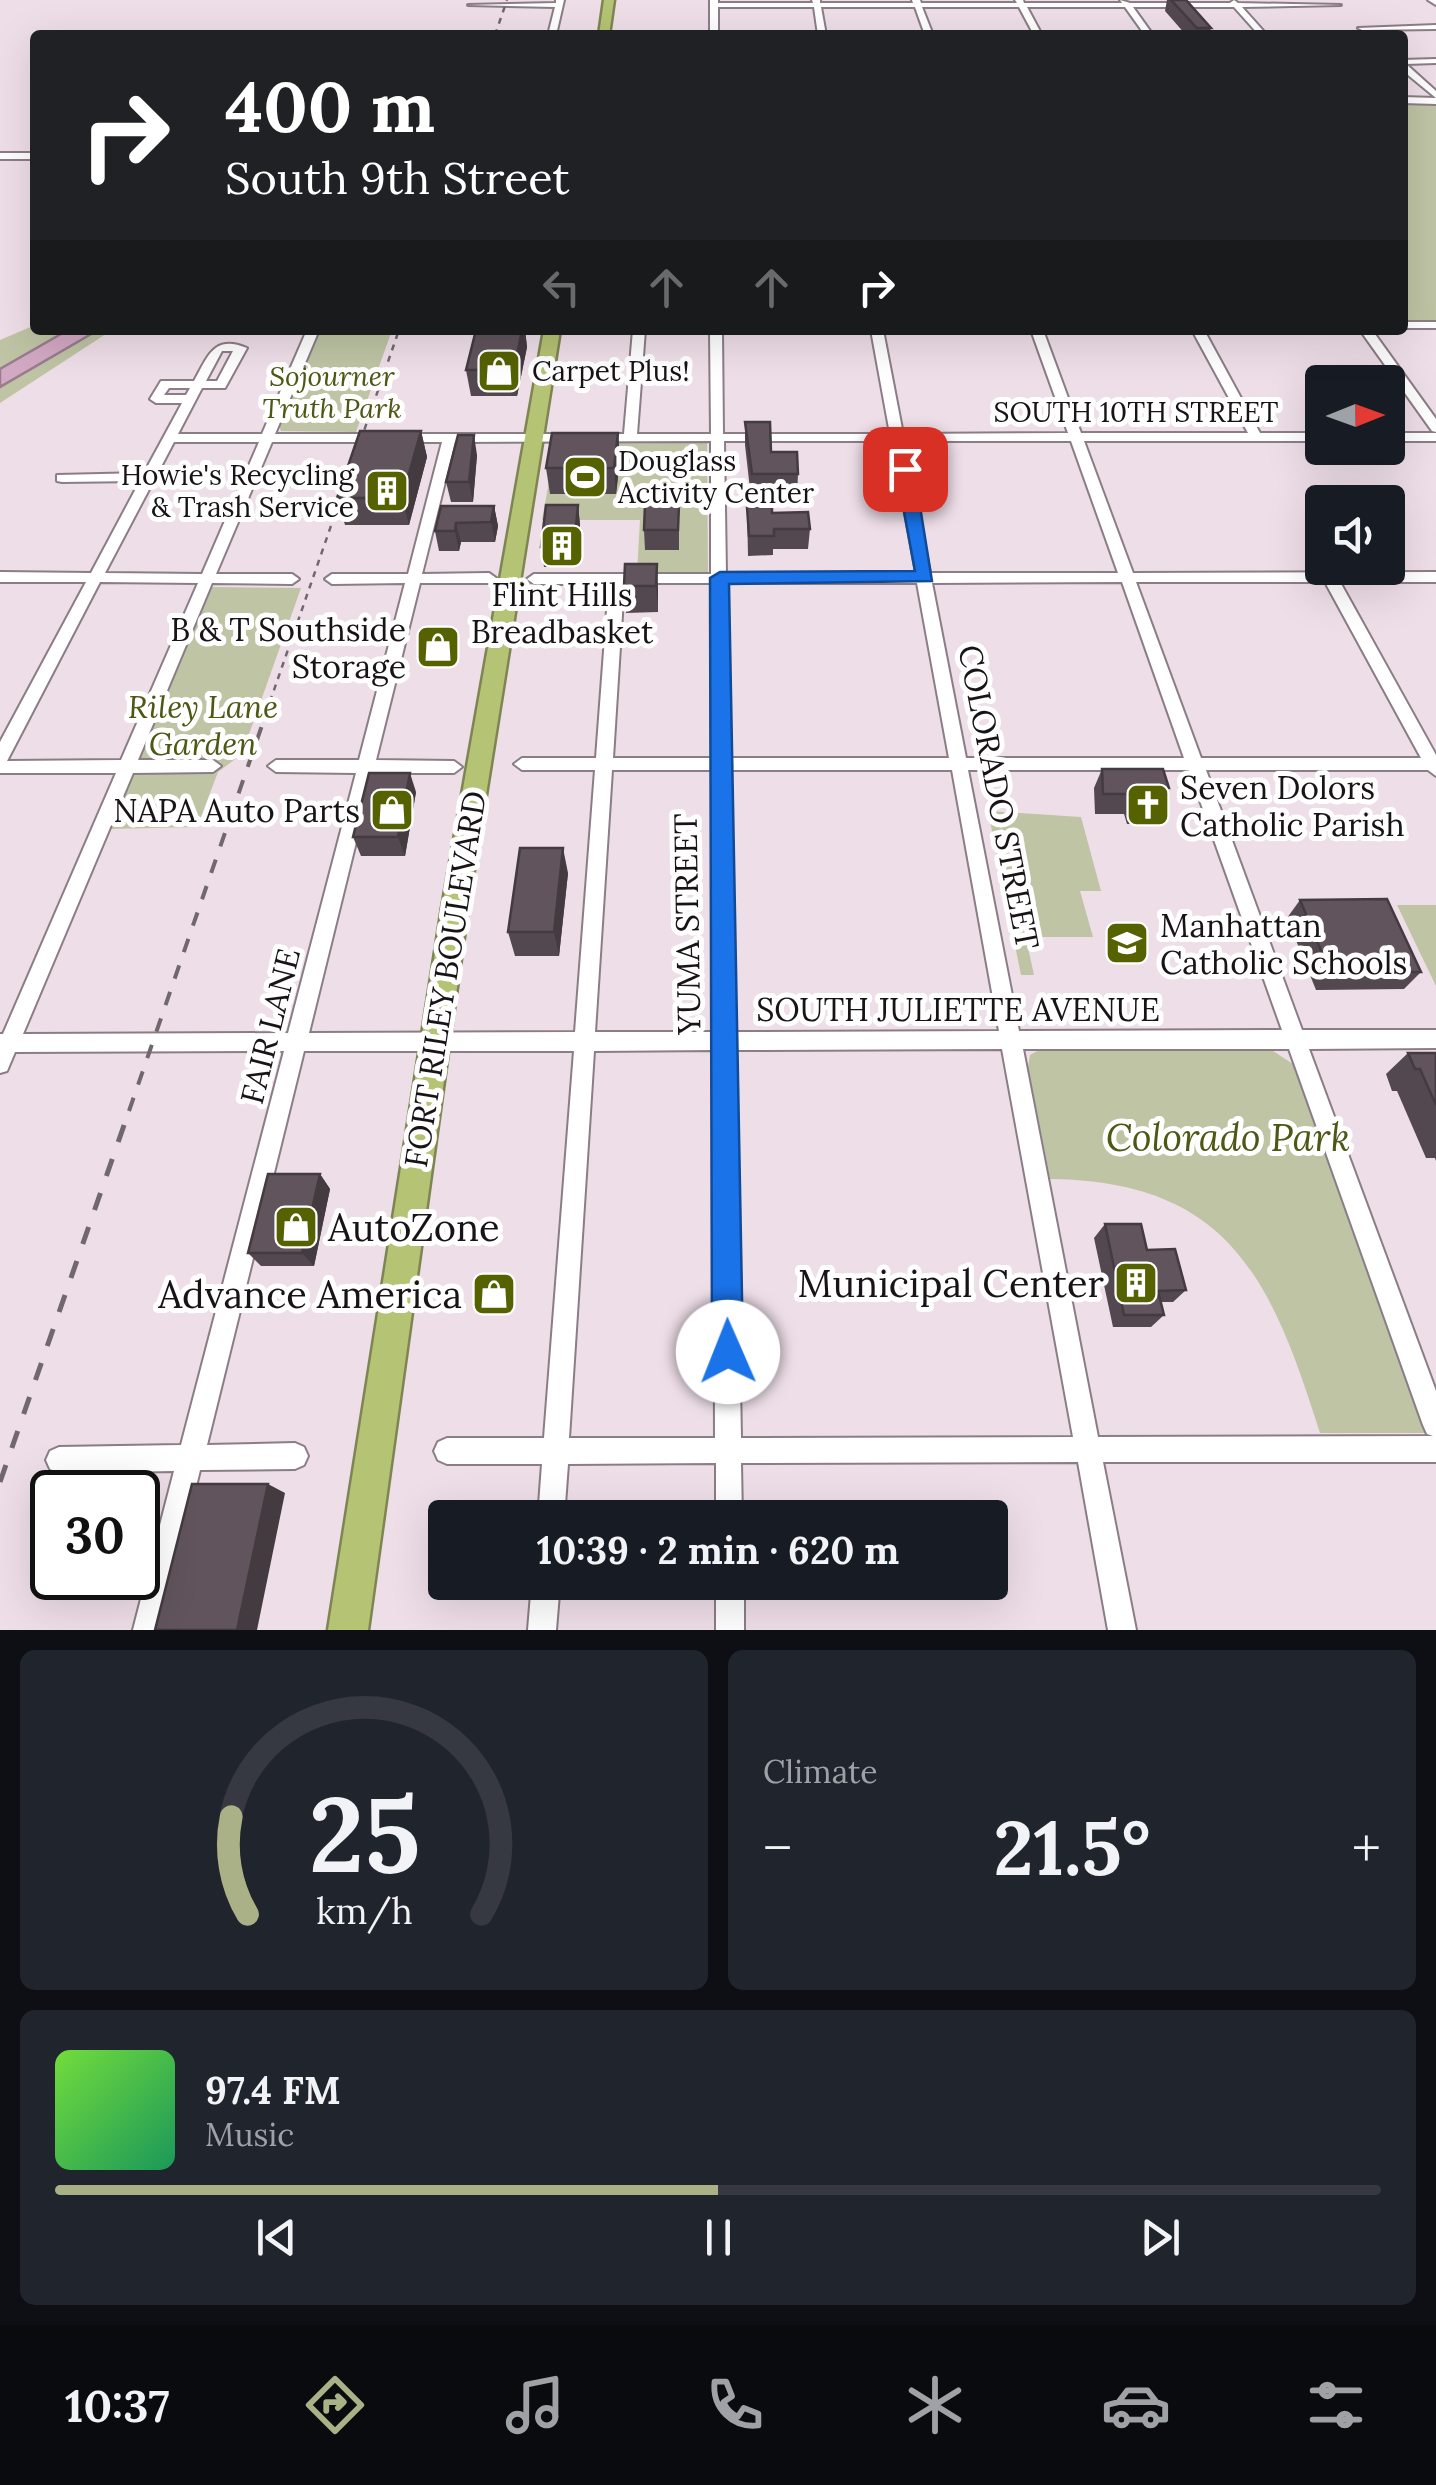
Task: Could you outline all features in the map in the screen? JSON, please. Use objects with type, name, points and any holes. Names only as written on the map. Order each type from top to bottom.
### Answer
[{"type":"highway","points":[[605,30],[609,0]]},
{"type":"highway","name":"FORT RILEY BOULEVARD","points":[[348,1630],[435,1039],[551,335]]},
{"type":"street","points":[[1020,2],[1035,30]]},
{"type":"street","points":[[1126,2],[1146,30]]},
{"type":"street","points":[[714,30],[714,3],[1334,2],[1364,30]]},
{"type":"street","points":[[472,6],[560,3],[553,30]]},
{"type":"street","points":[[816,3],[821,30]]},
{"type":"street","points":[[917,3],[927,30]]},
{"type":"street","points":[[1233,3],[1258,30]]},
{"type":"street","points":[[632,7],[644,7]]},
{"type":"street","points":[[630,20],[643,20]]},
{"type":"street","points":[[1394,30],[1436,27]]},
{"type":"street","points":[[1408,63],[1436,61]]},
{"type":"street","points":[[1408,70],[1436,98]]},
{"type":"street","points":[[1408,100],[1436,98]]},
{"type":"street","points":[[0,156],[30,156]]},
{"type":"street","points":[[1408,324],[1436,325]]},
{"type":"street","points":[[0,1064],[5,1043],[210,579],[311,335]]},
{"type":"street","points":[[630,436],[639,335]]},
{"type":"street","name":"YUMA STREET","points":[[716,335],[729,1500]]},
{"type":"street","name":"COLORADO STREET","points":[[879,335],[1122,1630]]},
{"type":"street","points":[[1039,335],[1436,1426]]},
{"type":"street","points":[[1201,335],[1256,437]]},
{"type":"street","points":[[1370,335],[1436,428]]},
{"type":"street","points":[[0,758],[4,741],[95,578],[198,384],[165,384],[156,399],[190,399]]},
{"type":"street","name":"FAIR LANE","points":[[147,1630],[450,436]]},
{"type":"street","name":"SOUTH 10TH STREET","points":[[170,438],[1305,437]]},
{"type":"street","points":[[1405,437],[1436,437]]},
{"type":"street","points":[[62,478],[149,477]]},
{"type":"street","points":[[0,577],[292,579]]},
{"type":"street","points":[[534,579],[1305,577]]},
{"type":"street","points":[[1405,577],[1436,577]]},
{"type":"street","points":[[332,579],[488,578]]},
{"type":"street","points":[[553,1500],[581,1040],[617,578]]},
{"type":"street","points":[[522,764],[1435,766],[1334,585]]},
{"type":"street","points":[[0,767],[213,766]]},
{"type":"street","points":[[276,766],[454,767]]},
{"type":"street","name":"SOUTH JULIETTE AVENUE","points":[[5,1043],[1436,1039]]},
{"type":"street","points":[[447,1451],[1436,1448]]},
{"type":"street","points":[[58,1460],[295,1456]]},
{"type":"street","points":[[542,1630],[544,1600]]},
{"type":"street","points":[[730,1600],[730,1630]]},
{"type":"green space","points":[[1408,102],[1436,102],[1436,321],[1408,322]]},
{"type":"green space","points":[[30,327],[30,335],[59,335],[0,369],[0,340]]},
{"type":"green space","points":[[89,335],[104,335],[0,403],[0,387]]},
{"type":"green space","name":"Sojourner Truth Park","points":[[317,335],[390,335],[356,432],[281,431],[278,424]]},
{"type":"green space","points":[[707,441],[708,573],[637,572],[640,520],[542,520],[556,443]]},
{"type":"green space","name":"Riley Lane Garden","points":[[211,587],[301,588],[242,754],[218,772],[197,827],[108,829]]},
{"type":"green space","points":[[988,811],[1081,817],[1101,891],[1080,891],[1093,937],[1032,937],[1027,943],[1034,975],[1021,975]]},
{"type":"green space","points":[[1397,905],[1436,905],[1436,986]]},
{"type":"green space","name":"Colorado Park","points":[[1270,1049],[1293,1064],[1425,1433],[1320,1433],[1283,1330],[1261,1287],[1235,1250],[1202,1220],[1162,1198],[1112,1184],[1050,1179],[1028,1067],[1030,1055],[1039,1050]]},
{"type":"shaded area","points":[[59,335],[89,335],[0,387],[0,369]]},
{"type":"building","points":[[1171,0],[1186,0],[1211,28],[1197,28]]},
{"type":"building","points":[[475,335],[521,335],[514,370],[466,370]]},
{"type":"building","points":[[745,422],[770,422],[771,452],[797,452],[798,474],[752,474]]},
{"type":"building","points":[[360,431],[421,431],[402,498],[337,498]]},
{"type":"building","points":[[552,433],[618,433],[614,468],[546,468]]},
{"type":"building","points":[[458,435],[474,435],[469,482],[446,482]]},
{"type":"building","points":[[645,504],[679,504],[678,530],[644,530]]},
{"type":"building","points":[[546,505],[578,505],[574,547],[541,547]]},
{"type":"building","points":[[441,506],[494,506],[491,522],[456,523],[455,531],[435,531]]},
{"type":"building","points":[[747,507],[772,507],[772,513],[808,512],[810,529],[774,529],[774,536],[749,536]]},
{"type":"building","points":[[625,564],[657,564],[656,586],[624,586]]},
{"type":"building","points":[[1102,769],[1163,769],[1169,788],[1156,788],[1162,805],[1136,805],[1133,794],[1103,794]]},
{"type":"building","points":[[369,773],[410,773],[398,837],[353,837]]},
{"type":"building","points":[[520,848],[563,848],[554,932],[508,932]]},
{"type":"building","points":[[1387,899],[1421,972],[1330,972],[1300,900]]},
{"type":"building","points":[[1408,1053],[1436,1053],[1436,1105],[1420,1069],[1415,1069]]},
{"type":"building","points":[[268,1174],[320,1174],[302,1253],[248,1253]]},
{"type":"building","points":[[1105,1224],[1141,1224],[1147,1250],[1175,1249],[1186,1290],[1158,1291],[1164,1315],[1124,1315]]},
{"type":"building","points":[[192,1484],[268,1484],[237,1630],[155,1630]]},
{"type":"railway","points":[[497,30],[507,0]]},
{"type":"railway","points":[[266,713],[397,335]]},
{"type":"railway","points":[[129,1111],[267,711]]},
{"type":"railway","points":[[0,1482],[130,1108]]},
{"type":"place","name":"Carpet Plus!","points":[[499,371]]},
{"type":"place","name":"Douglass Activity Center","points":[[585,477]]},
{"type":"place","name":"Howie's Recycling & Trash Service","points":[[387,491]]},
{"type":"place","name":"Flint Hills Breadbasket","points":[[562,546]]},
{"type":"place","name":"B & T Southside Storage","points":[[438,647]]},
{"type":"place","name":"Seven Dolors Catholic Parish","points":[[1148,805]]},
{"type":"place","name":"NAPA Auto Parts","points":[[392,810]]},
{"type":"place","name":"Manhattan Catholic Schools","points":[[1127,943]]},
{"type":"place","name":"AutoZone","points":[[296,1227]]},
{"type":"place","name":"Municipal Center","points":[[1136,1283]]},
{"type":"place","name":"Advance America","points":[[494,1294]]},
{"type":"route","points":[[728,1352],[720,578],[925,577],[905,469]]}]
